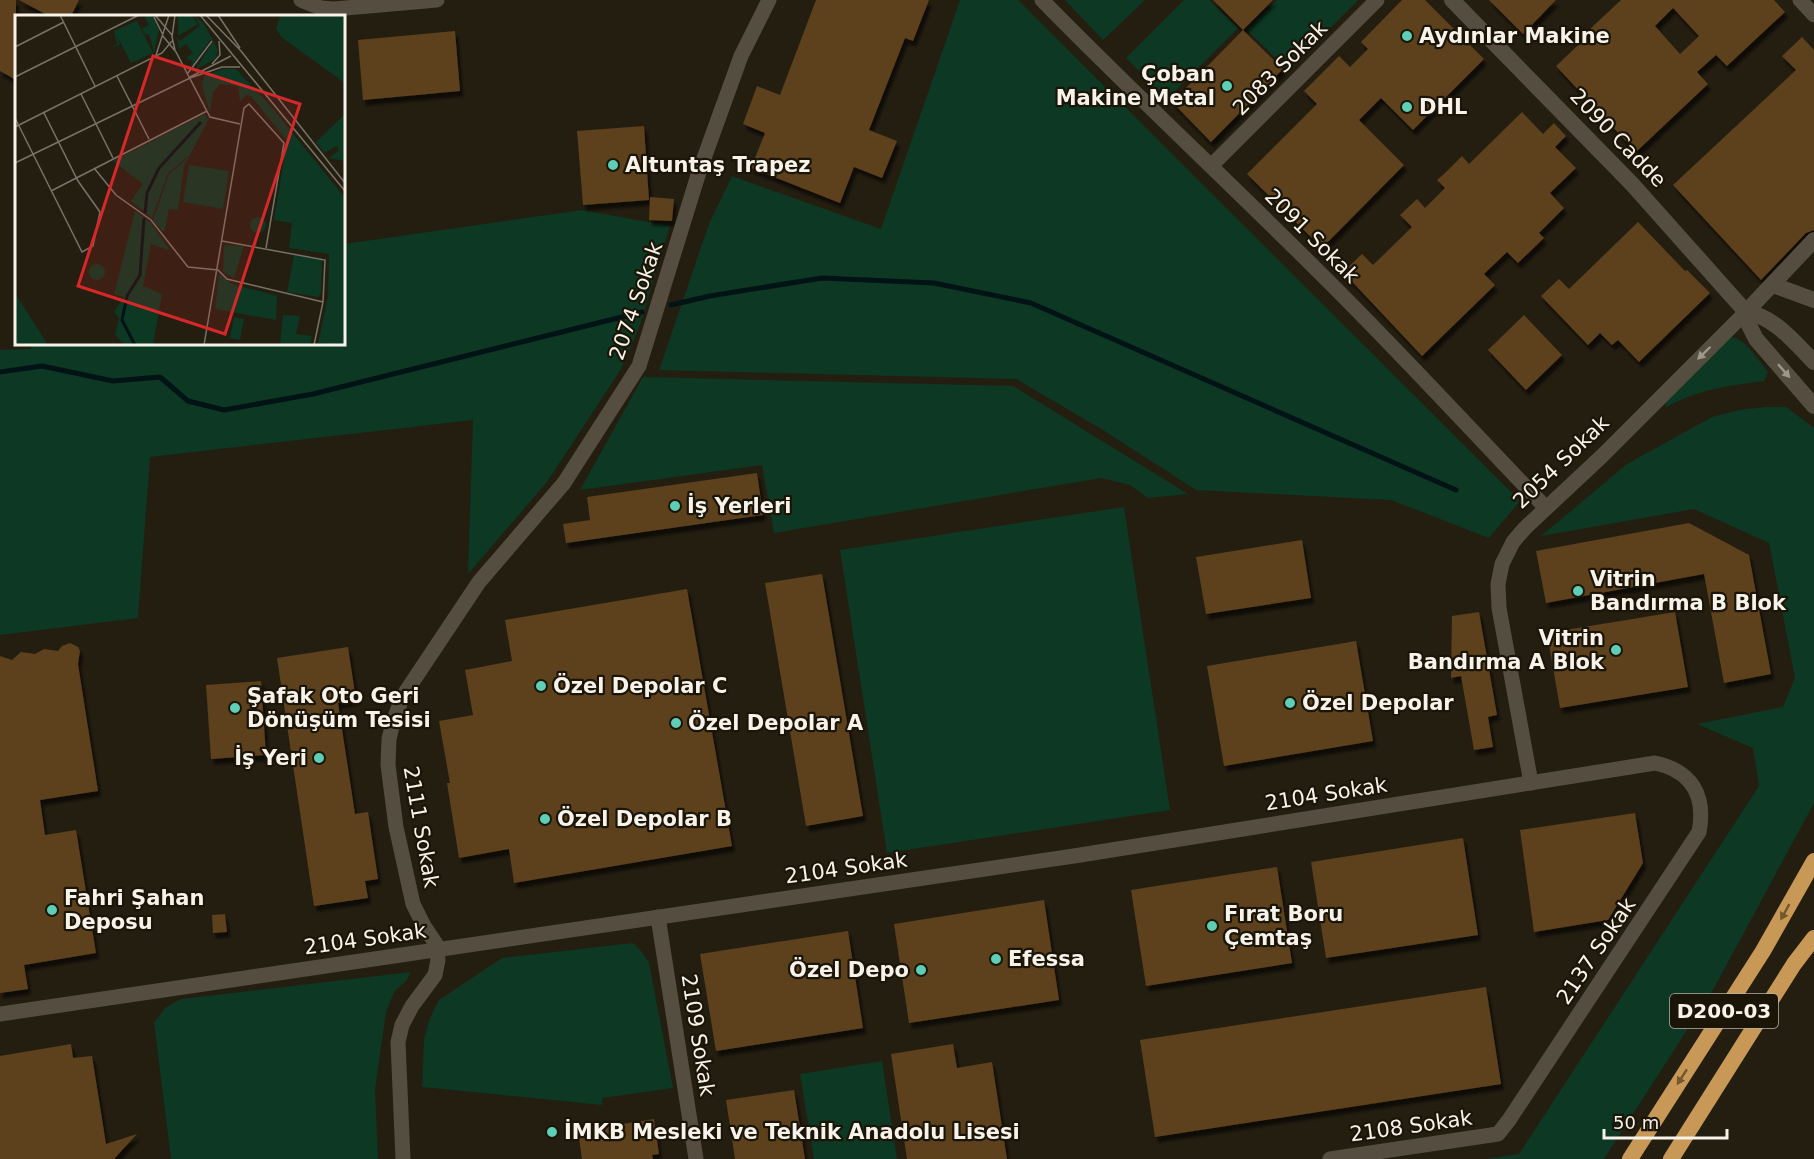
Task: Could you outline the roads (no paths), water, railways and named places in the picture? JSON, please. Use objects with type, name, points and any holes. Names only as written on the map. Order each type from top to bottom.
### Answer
[{"type":"highway","name":"D200-03","points":[[1630,1159],[1763,951],[1814,861]]},
{"type":"highway","name":"D200-03","points":[[1671,1159],[1794,964],[1814,938]]},
{"type":"street","points":[[301,0],[321,8],[334,9],[437,0]]},
{"type":"street","name":"2074 Sokak","points":[[479,582],[564,483],[639,366],[699,172],[741,56],[769,0]]},
{"type":"street","name":"2091 Sokak","points":[[1042,0],[1323,275],[1546,508]]},
{"type":"street","name":"2083 Sokak","points":[[1212,165],[1377,0]]},
{"type":"street","name":"2090 Cadde","points":[[1452,0],[1632,184],[1746,312],[1756,339],[1810,396]]},
{"type":"street","points":[[1800,0],[1814,15]]},
{"type":"street","name":"2054 Sokak","points":[[1531,783],[1499,608],[1498,584],[1502,564],[1513,542],[1773,285],[1814,240]]},
{"type":"street","points":[[1773,285],[1814,300]]},
{"type":"street","name":"2090 Cadde","points":[[1746,312],[1763,316],[1771,321],[1814,362]]},
{"type":"street","name":"2111 Sokak","points":[[436,949],[434,940],[418,915],[410,892],[396,827],[388,765],[389,739],[403,696],[479,582]]},
{"type":"street","name":"2104 Sokak","points":[[0,1014],[1095,852],[1655,763],[1679,771],[1692,784]]},
{"type":"street","name":"2137 Sokak","points":[[1498,1134],[1699,832],[1702,816],[1700,800],[1692,784]]},
{"type":"street","name":"2109 Sokak","points":[[658,917],[696,1159]]},
{"type":"street","points":[[403,1159],[399,1032],[412,1006],[435,975],[438,960],[436,949]]},
{"type":"street","name":"2108 Sokak","points":[[1330,1159],[1498,1134]]},
{"type":"waterway","points":[[671,305],[710,296],[822,278],[934,283],[1031,303],[1456,490]]},
{"type":"waterway","points":[[0,372],[42,366],[113,381],[160,377],[188,401],[224,410],[313,394],[642,312]]},
{"type":"place","name":"Aydınlar Makine","points":[[1407,36]]},
{"type":"place","name":"Çoban Makine Metal","points":[[1227,86]]},
{"type":"place","name":"DHL","points":[[1407,107]]},
{"type":"place","name":"Altuntaş Trapez","points":[[613,165]]},
{"type":"place","name":"İş Yerleri","points":[[675,506]]},
{"type":"place","name":"Vitrin Bandırma B Blok","points":[[1578,591]]},
{"type":"place","name":"Vitrin Bandırma A Blok","points":[[1616,650]]},
{"type":"place","name":"Özel Depolar C","points":[[541,686]]},
{"type":"place","name":"Özel Depolar","points":[[1290,703]]},
{"type":"place","name":"Şafak Oto Geri Dönüşüm Tesisi","points":[[235,708]]},
{"type":"place","name":"Özel Depolar A","points":[[676,723]]},
{"type":"place","name":"İş Yeri","points":[[319,758]]},
{"type":"place","name":"Özel Depolar B","points":[[545,819]]},
{"type":"place","name":"Fahri Şahan Deposu","points":[[52,910]]},
{"type":"place","name":"Fırat Boru Çemtaş","points":[[1212,926]]},
{"type":"place","name":"Efessa","points":[[996,959]]},
{"type":"place","name":"Özel Depo","points":[[921,970]]},
{"type":"place","name":"İMKB Mesleki ve Teknik Anadolu Lisesi","points":[[552,1132]]}]
